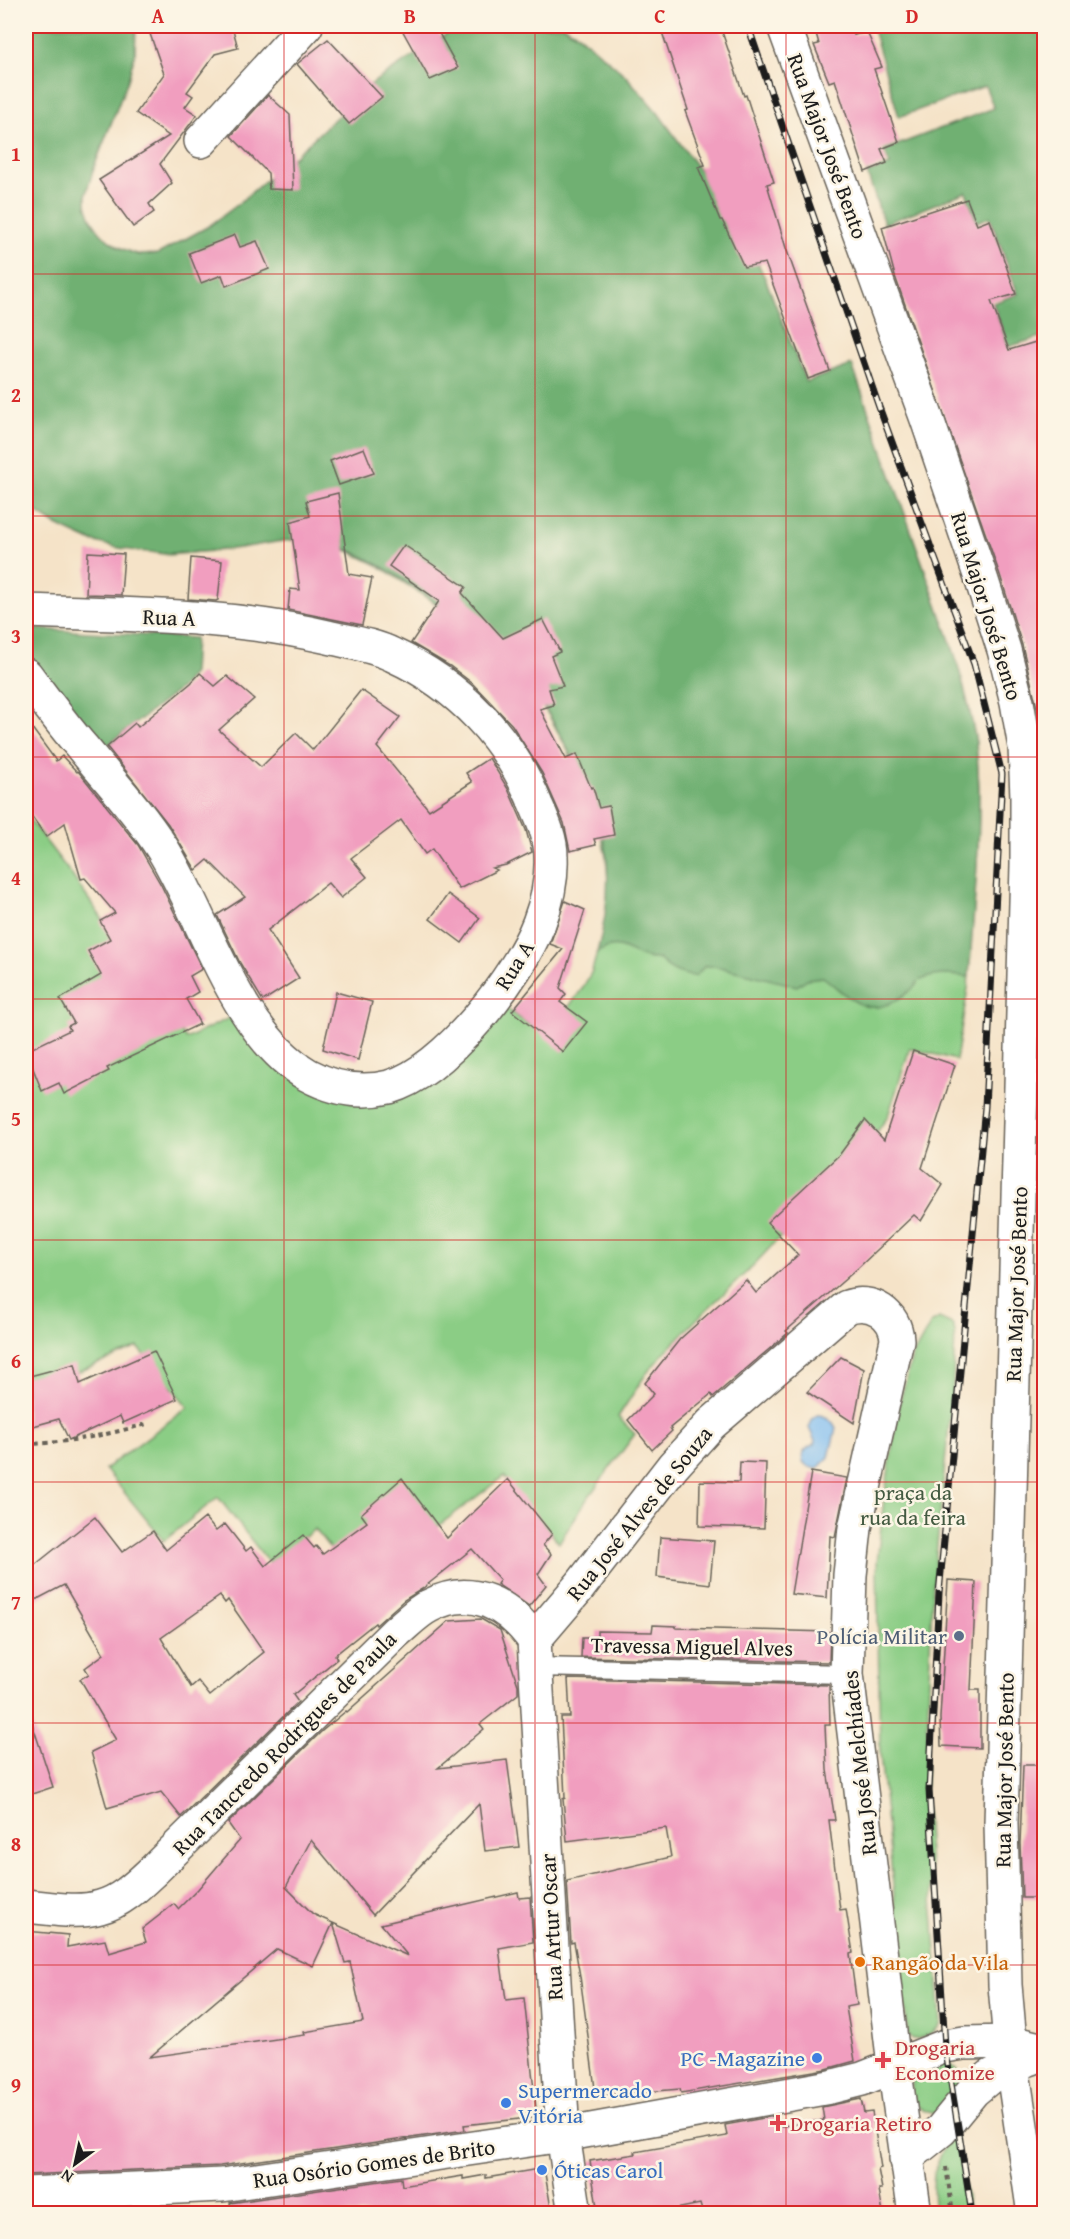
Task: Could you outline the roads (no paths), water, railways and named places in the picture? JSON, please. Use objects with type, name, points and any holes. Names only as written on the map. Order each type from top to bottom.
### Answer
[{"type":"street","points":[[201,141],[306,26]]},
{"type":"street","name":"Rua Major José Bento","points":[[784,26],[927,419],[982,580],[1017,702],[1025,747],[1028,797],[1027,865],[1001,1823],[1005,1984],[1011,2054],[1034,2214]]},
{"type":"street","name":"Rua A","points":[[26,611],[216,618],[286,627],[390,653],[447,686],[481,718],[507,749],[529,788],[547,831],[551,850],[549,886],[539,923],[524,955],[508,980],[457,1040],[436,1060],[406,1080],[390,1086],[357,1091],[328,1084],[309,1075],[273,1047],[256,1023],[229,979],[162,849],[130,804],[67,729],[26,675]]},
{"type":"street","name":"Rua José Melchíades","points":[[831,1320],[847,1307],[858,1304],[869,1305],[881,1310],[896,1327],[897,1340],[855,1528],[850,1575],[848,1674],[894,2065],[915,2214]]},
{"type":"street","name":"Rua José Alves de Souza","points":[[535,1654],[580,1586],[673,1466],[704,1432],[831,1320]]},
{"type":"street","name":"Rua Tancredo Rodrigues de Paula","points":[[26,1906],[78,1910],[101,1907],[129,1892],[396,1632],[431,1605],[449,1599],[470,1598],[492,1602],[505,1608],[516,1618],[535,1654]]},
{"type":"street","name":"Rua Artur Oscar","points":[[535,1654],[563,2135],[575,2214]]},
{"type":"street","name":"Rua Osório Gomes de Brito","points":[[26,2194],[222,2185],[563,2135],[830,2087],[862,2079],[894,2065],[955,2044],[983,2041],[1011,2054]]},
{"type":"street","points":[[906,2158],[941,2130],[973,2091],[991,2076],[1011,2054],[1044,2052]]},
{"type":"lane","name":"Travessa Miguel Alves","points":[[535,1654],[848,1674]]},
{"type":"water","points":[[817,1415],[828,1418],[836,1428],[829,1457],[817,1469],[807,1465],[802,1459],[805,1451],[814,1444],[815,1441],[809,1428],[813,1418]]},
{"type":"railway","points":[[748,26],[879,407],[974,664],[1002,774],[985,1107],[939,1593],[929,1790],[945,2046],[972,2214]]},
{"type":"place","name":"Polícia Militar","points":[[959,1636]]},
{"type":"place","name":"Rangão da Vila","points":[[860,1962]]},
{"type":"place","name":"PC -Magazine","points":[[817,2058]]},
{"type":"place","name":"Drogaria Economize","points":[[883,2060]]},
{"type":"place","name":"Supermercado Vitória","points":[[506,2103]]},
{"type":"place","name":"Drogaria Retiro","points":[[778,2123]]},
{"type":"place","name":"Óticas Carol","points":[[542,2170]]},
{"type":"park label","name":"praça da rua da feira","points":[[913,1504]]}]
